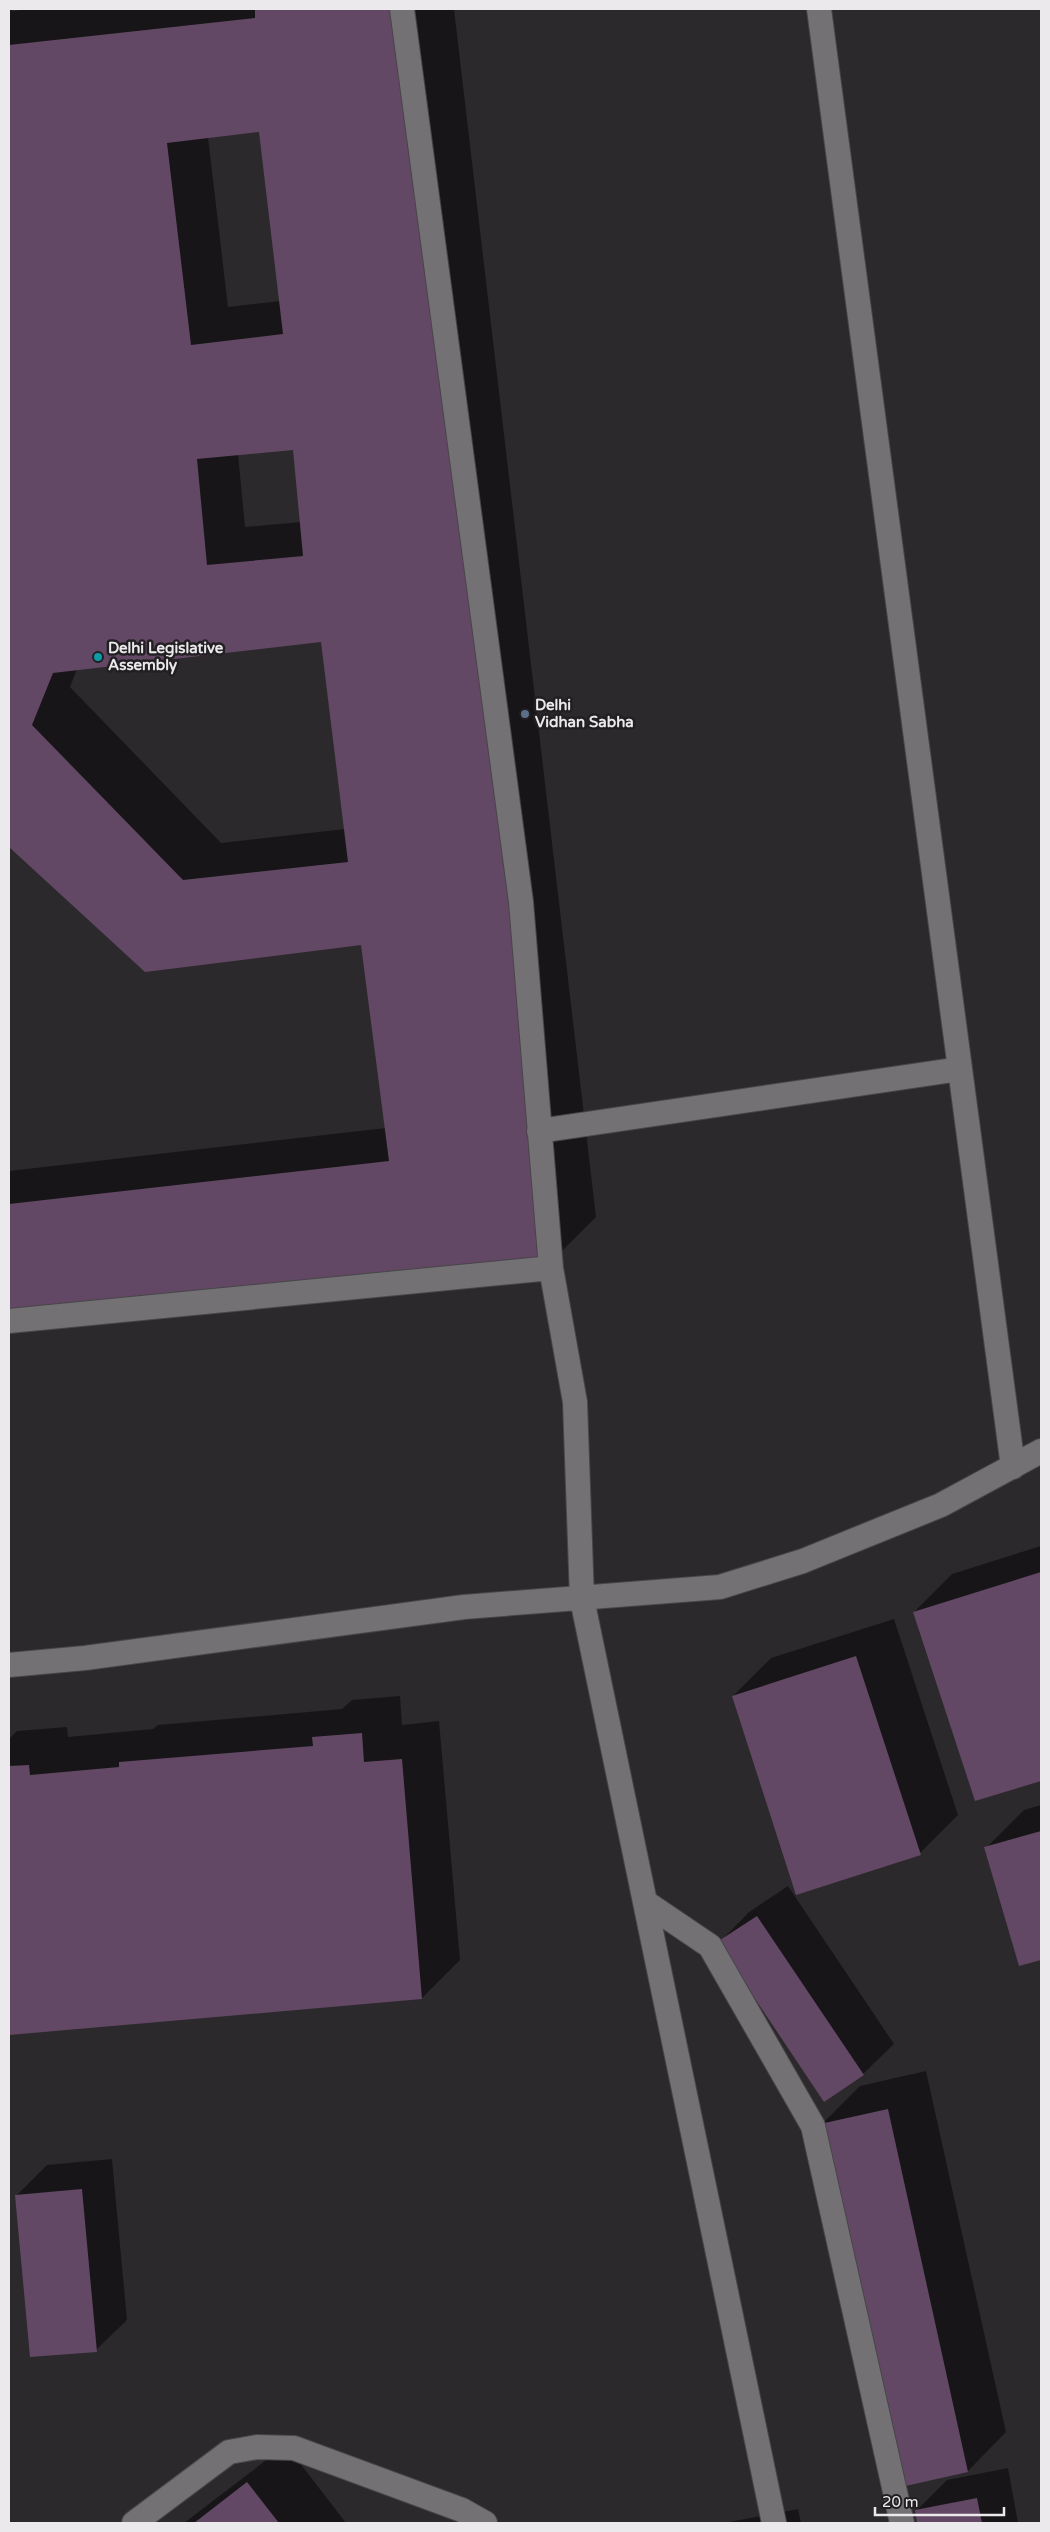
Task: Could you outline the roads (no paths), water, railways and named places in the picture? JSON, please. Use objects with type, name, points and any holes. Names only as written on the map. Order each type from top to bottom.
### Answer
[{"type":"lane","points":[[402,9],[521,902],[551,1268],[575,1402],[582,1599],[774,2523]]},
{"type":"lane","points":[[819,9],[1012,1467]]},
{"type":"lane","points":[[540,1131],[960,1069]]},
{"type":"lane","points":[[9,1321],[551,1268]]},
{"type":"lane","points":[[9,1665],[85,1658],[464,1607],[720,1587],[803,1561],[941,1505],[1041,1451]]},
{"type":"lane","points":[[645,1902],[710,1946],[813,2126],[902,2523]]},
{"type":"lane","points":[[134,2523],[229,2452],[257,2447],[294,2448],[462,2510],[485,2523]]},
{"type":"place","name":"Delhi Legislative Assembly","points":[[98,657]]},
{"type":"place","name":"Delhi Vidhan Sabha","points":[[525,714]]}]
